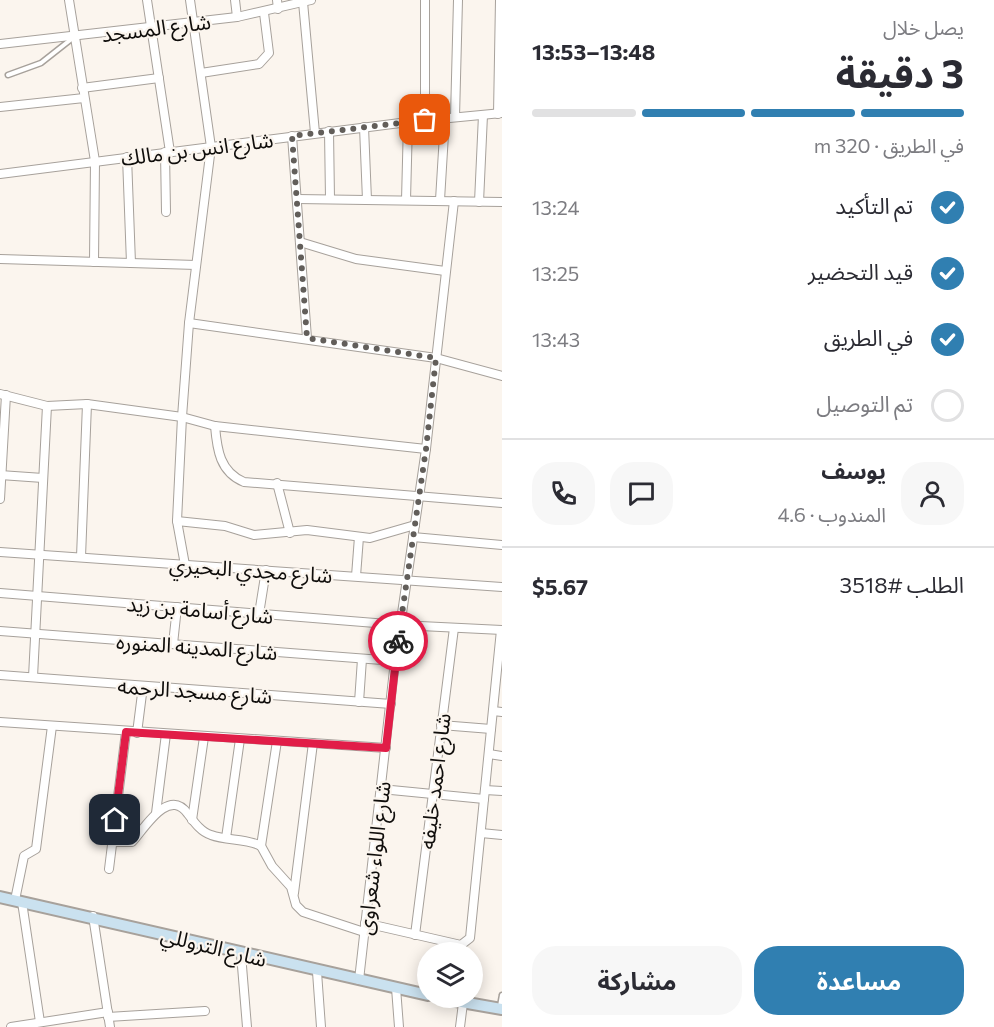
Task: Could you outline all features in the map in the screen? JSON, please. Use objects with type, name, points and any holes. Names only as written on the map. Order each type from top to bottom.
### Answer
[{"type":"street","points":[[69,0],[94,161],[94,262]]},
{"type":"street","points":[[147,0],[167,152],[166,212]]},
{"type":"street","points":[[185,564],[177,521],[182,417],[189,323],[211,147],[190,0]]},
{"type":"street","points":[[235,0],[237,17]]},
{"type":"street","points":[[277,0],[278,9]]},
{"type":"street","points":[[425,0],[425,120]]},
{"type":"street","points":[[455,117],[458,0]]},
{"type":"street","points":[[500,0],[500,114]]},
{"type":"street","points":[[307,1],[315,133]]},
{"type":"street","name":"شارع المسجد","points":[[0,44],[193,24],[264,13],[307,1]]},
{"type":"street","points":[[201,73],[259,64],[266,59],[269,53],[264,13]]},
{"type":"street","points":[[82,88],[159,78]]},
{"type":"street","points":[[0,107],[84,98]]},
{"type":"street","name":"شارع انس بن مالك","points":[[0,174],[364,127],[500,114]]},
{"type":"street","points":[[479,202],[483,115]]},
{"type":"street","points":[[440,200],[445,118]]},
{"type":"street","points":[[406,200],[408,122]]},
{"type":"street","points":[[364,127],[367,200]]},
{"type":"street","points":[[329,132],[330,199]]},
{"type":"street","points":[[292,136],[307,338]]},
{"type":"street","points":[[127,157],[131,263]]},
{"type":"street","points":[[297,199],[502,202]]},
{"type":"street","name":"شارع اللواء شعراوى","points":[[359,980],[395,661],[426,449],[454,201]]},
{"type":"street","points":[[300,242],[356,260],[445,271]]},
{"type":"street","points":[[0,259],[196,265]]},
{"type":"street","points":[[189,323],[436,358],[502,376]]},
{"type":"street","points":[[0,499],[3,394],[47,406],[87,404],[182,417],[215,426],[426,449]]},
{"type":"street","points":[[81,557],[87,404]]},
{"type":"street","points":[[33,677],[47,406]]},
{"type":"street","points":[[215,426],[217,449],[230,474],[244,482],[502,503]]},
{"type":"street","points":[[1,475],[43,478]]},
{"type":"street","points":[[277,483],[290,533]]},
{"type":"street","points":[[177,521],[225,526],[254,535],[307,530],[359,537],[378,537],[415,525]]},
{"type":"street","points":[[356,576],[359,537]]},
{"type":"street","points":[[413,537],[502,545]]},
{"type":"street","name":"شارع مجدي البحيري","points":[[0,552],[502,587]]},
{"type":"street","points":[[259,614],[266,570]]},
{"type":"street","name":"شارع أسامة بن زيد","points":[[0,593],[400,625],[502,630]]},
{"type":"street","points":[[173,644],[177,607]]},
{"type":"street","name":"شارع احمد خليفه","points":[[415,935],[454,628]]},
{"type":"street","points":[[365,923],[461,945],[470,938],[493,711],[500,670],[502,630]]},
{"type":"street","name":"شارع المدينه المنوره","points":[[0,631],[395,661]]},
{"type":"street","points":[[359,702],[362,659]]},
{"type":"street","name":"شارع مسجد الرحمه","points":[[0,675],[390,704]]},
{"type":"street","points":[[137,733],[143,686]]},
{"type":"street","points":[[493,711],[502,712]]},
{"type":"street","points":[[0,722],[166,735],[386,748]]},
{"type":"street","points":[[441,725],[491,729]]},
{"type":"street","points":[[40,1022],[19,901],[24,856],[36,849],[52,726]]},
{"type":"street","points":[[109,869],[126,732]]},
{"type":"street","points":[[156,813],[166,735]]},
{"type":"street","points":[[192,819],[204,737]]},
{"type":"street","points":[[226,838],[240,739]]},
{"type":"street","points":[[277,741],[261,846],[272,867],[294,893]]},
{"type":"street","points":[[314,743],[294,893],[296,905],[303,912],[364,932]]},
{"type":"street","points":[[489,754],[502,756]]},
{"type":"street","points":[[381,789],[484,799]]},
{"type":"street","points":[[485,790],[502,791]]},
{"type":"street","points":[[113,842],[132,842],[141,827],[156,813],[165,807],[176,806],[186,810],[204,831],[261,846]]},
{"type":"street","points":[[481,833],[502,835]]},
{"type":"street","name":"شارع التروللي","points":[[0,897],[93,916],[317,972],[417,993]]},
{"type":"street","points":[[93,916],[110,1027]]},
{"type":"street","points":[[242,954],[247,1027]]},
{"type":"street","points":[[317,972],[321,1027]]},
{"type":"street","points":[[396,988],[399,1027]]},
{"type":"street","points":[[483,1006],[501,1009]]},
{"type":"street","points":[[460,1027],[462,1008]]},
{"type":"street","points":[[11,1027],[108,1015],[206,1011]]},
{"type":"lane","points":[[8,75],[41,63],[75,37]]},
{"type":"lane","points":[[501,1009],[502,995]]},
{"type":"way so far","points":[[398,641],[426,449],[436,358],[307,338],[292,136],[425,120]]},
{"type":"route","points":[[115,820],[126,732],[386,748],[398,641]]}]
